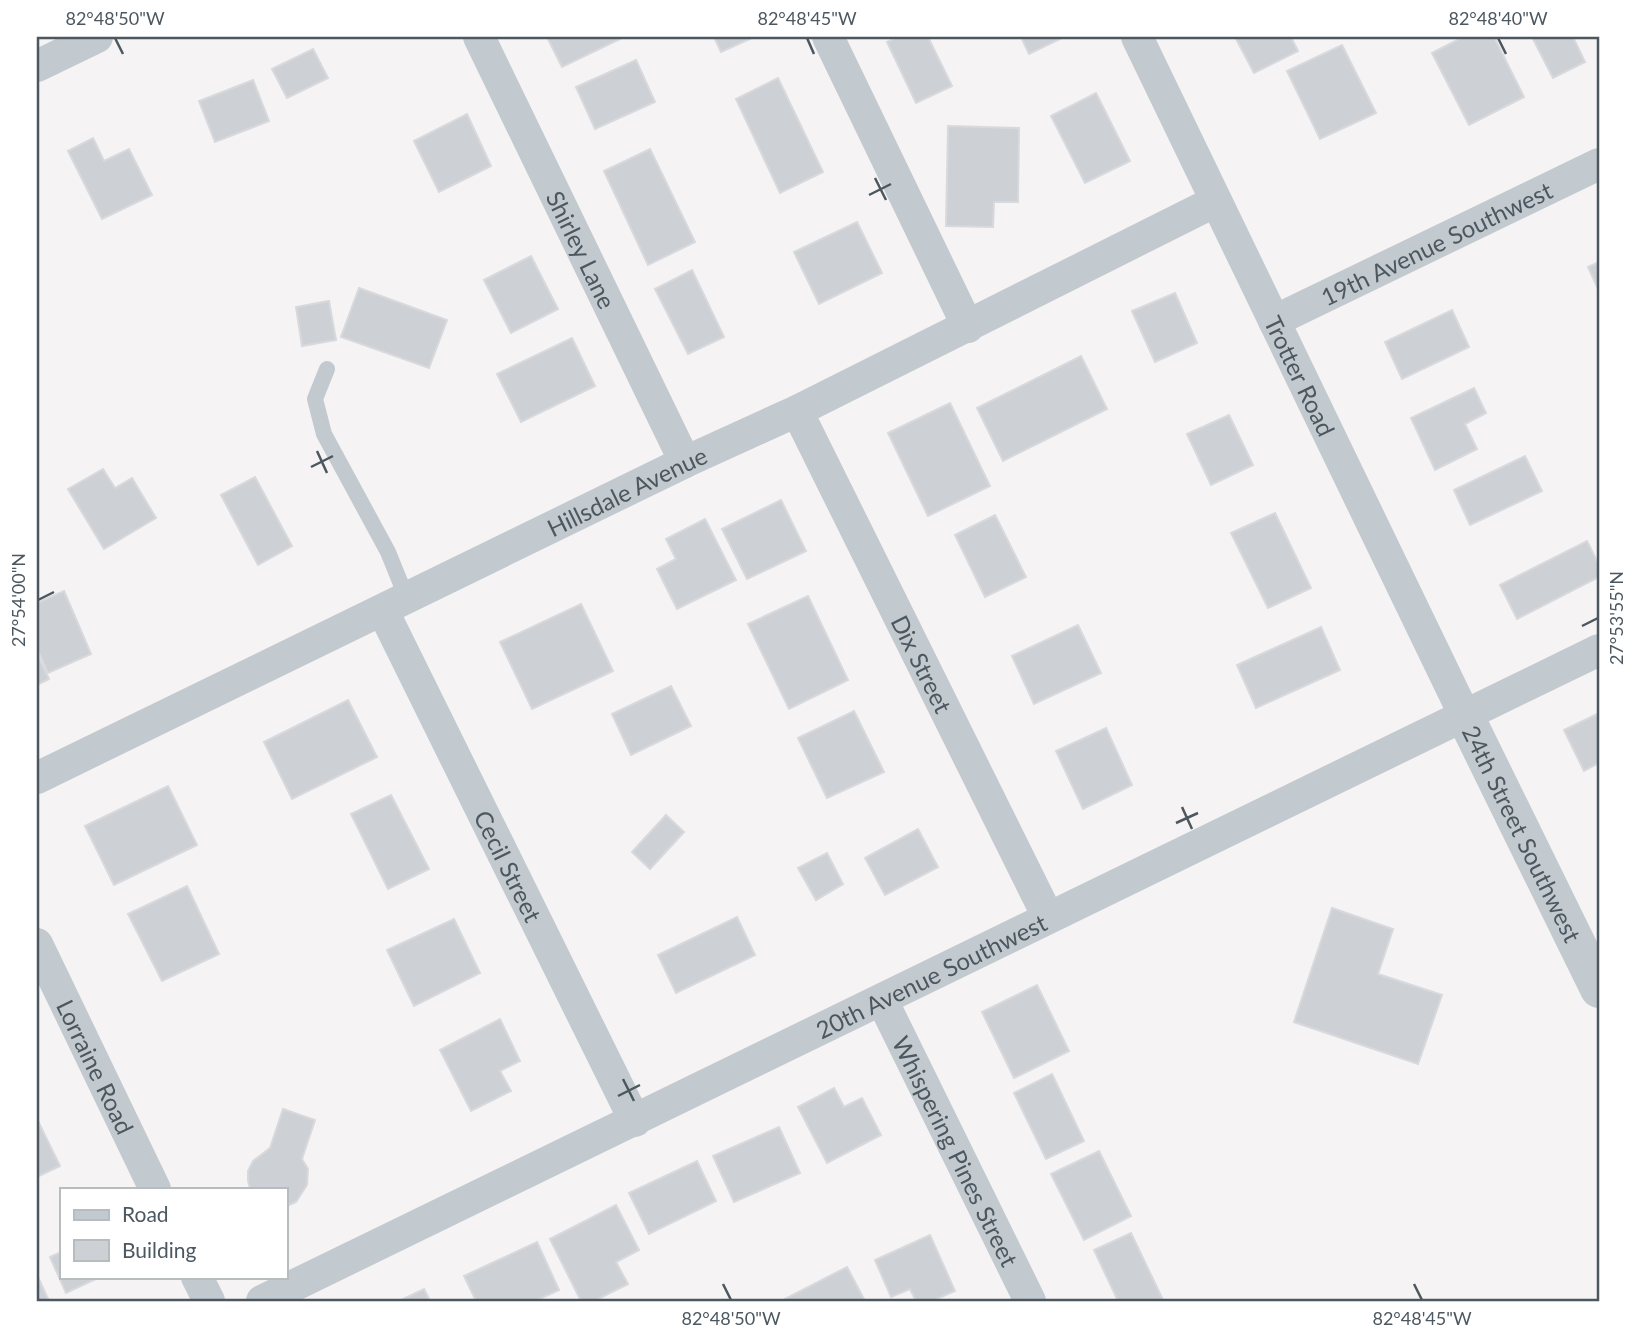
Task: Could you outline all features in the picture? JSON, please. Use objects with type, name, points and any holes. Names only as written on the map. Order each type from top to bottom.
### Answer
[{"type":"street","points":[[37,66],[97,37]]},
{"type":"street","name":"Shirley Lane","points":[[478,37],[685,462]]},
{"type":"street","points":[[828,37],[968,327]]},
{"type":"street","name":"Trotter Road","points":[[1136,37],[1464,714]]},
{"type":"street","name":"19th Avenue Southwest","points":[[1274,321],[1599,164]]},
{"type":"street","name":"Hillsdale Avenue","points":[[37,778],[685,462],[797,411],[1216,201]]},
{"type":"street","name":"Dix Street","points":[[797,411],[1048,917]]},
{"type":"street","name":"Cecil Street","points":[[395,605],[635,1121]]},
{"type":"street","name":"20th Avenue Southwest","points":[[262,1301],[1599,650]]},
{"type":"street","name":"24th Street Southwest","points":[[1464,714],[1599,989]]},
{"type":"street","name":"Lorraine Road","points":[[37,944],[155,1188]]},
{"type":"street","name":"Whispering Pines Street","points":[[882,1000],[1030,1301]]},
{"type":"street","points":[[198,1278],[209,1301]]},
{"type":"lane","points":[[327,369],[315,399],[324,434],[388,552],[395,605]]},
{"type":"building","points":[[547,37],[619,37],[620,39],[562,67]]},
{"type":"building","points":[[714,37],[754,37],[721,52]]},
{"type":"building","points":[[897,37],[928,37],[952,86],[916,103],[887,42]]},
{"type":"building","points":[[1021,37],[1058,37],[1060,39],[1029,54]]},
{"type":"building","points":[[1235,37],[1291,37],[1298,51],[1254,73]]},
{"type":"building","points":[[1463,37],[1494,37],[1524,97],[1469,125],[1432,53]]},
{"type":"building","points":[[1532,37],[1573,37],[1585,62],[1553,78]]},
{"type":"building","points":[[1342,45],[1376,113],[1320,139],[1287,71]]},
{"type":"building","points":[[313,49],[328,78],[287,98],[272,69]]},
{"type":"building","points":[[636,60],[655,102],[595,129],[576,87]]},
{"type":"building","points":[[778,78],[823,172],[780,193],[736,99]]},
{"type":"building","points":[[253,80],[269,121],[215,142],[199,101]]},
{"type":"building","points":[[1096,93],[1130,161],[1085,183],[1051,116]]},
{"type":"building","points":[[467,114],[491,166],[439,192],[414,141]]},
{"type":"building","points":[[948,126],[1019,128],[1018,202],[994,202],[993,227],[946,226]]},
{"type":"building","points":[[93,138],[104,161],[129,149],[152,195],[102,219],[68,151]]},
{"type":"building","points":[[650,149],[695,242],[648,265],[604,171]]},
{"type":"building","points":[[857,222],[882,273],[819,304],[794,252]]},
{"type":"building","points":[[531,256],[558,309],[511,333],[484,280]]},
{"type":"building","points":[[1599,262],[1599,291],[1588,267]]},
{"type":"building","points":[[692,270],[724,337],[688,354],[655,289]]},
{"type":"building","points":[[359,288],[447,320],[429,368],[341,337]]},
{"type":"building","points":[[1175,293],[1197,343],[1155,362],[1132,311]]},
{"type":"building","points":[[329,301],[336,340],[302,346],[296,307]]},
{"type":"building","points":[[1452,310],[1469,347],[1402,379],[1385,342]]},
{"type":"building","points":[[572,338],[595,386],[521,422],[497,374]]},
{"type":"building","points":[[1081,356],[1107,409],[1003,461],[977,408]]},
{"type":"building","points":[[1474,388],[1486,413],[1465,424],[1477,449],[1435,470],[1411,418]]},
{"type":"building","points":[[950,403],[990,486],[928,516],[888,433]]},
{"type":"building","points":[[1229,415],[1253,465],[1211,485],[1187,434]]},
{"type":"building","points":[[1525,456],[1542,491],[1470,525],[1454,490]]},
{"type":"building","points":[[103,469],[115,488],[132,478],[156,518],[104,549],[68,489]]},
{"type":"building","points":[[255,477],[292,546],[258,565],[221,495]]},
{"type":"building","points":[[781,500],[806,551],[747,579],[722,529]]},
{"type":"building","points":[[1275,513],[1311,588],[1268,608],[1231,533]]},
{"type":"building","points":[[995,515],[1026,577],[985,597],[955,535]]},
{"type":"building","points":[[705,519],[736,580],[677,609],[657,569],[676,559],[666,539]]},
{"type":"building","points":[[1587,541],[1599,565],[1599,577],[1517,619],[1500,585]]},
{"type":"building","points":[[64,591],[91,654],[48,673],[37,648],[37,603]]},
{"type":"building","points":[[808,596],[848,680],[789,709],[748,624]]},
{"type":"building","points":[[581,604],[613,671],[532,709],[500,642]]},
{"type":"building","points":[[1078,625],[1101,673],[1034,704],[1012,656]]},
{"type":"building","points":[[1321,627],[1340,670],[1256,708],[1237,665]]},
{"type":"building","points":[[37,654],[49,679],[37,685]]},
{"type":"building","points":[[671,686],[691,726],[631,755],[612,714]]},
{"type":"building","points":[[348,700],[377,757],[292,799],[264,742]]},
{"type":"building","points":[[854,711],[884,772],[827,798],[798,738]]},
{"type":"building","points":[[1599,713],[1599,763],[1584,771],[1564,730]]},
{"type":"building","points":[[1106,728],[1132,785],[1083,809],[1056,751]]},
{"type":"building","points":[[168,786],[197,845],[114,885],[85,826]]},
{"type":"building","points":[[391,795],[429,869],[388,889],[351,814]]},
{"type":"building","points":[[666,815],[684,832],[650,869],[632,852]]},
{"type":"building","points":[[918,829],[938,867],[885,895],[865,858]]},
{"type":"building","points":[[827,853],[843,884],[816,900],[798,868]]},
{"type":"building","points":[[187,886],[219,954],[162,981],[128,914]]},
{"type":"building","points":[[1332,908],[1393,929],[1378,974],[1442,995],[1418,1064],[1294,1022]]},
{"type":"building","points":[[737,917],[755,955],[676,993],[658,955]]},
{"type":"building","points":[[454,919],[480,973],[414,1006],[387,950]]},
{"type":"building","points":[[1037,985],[1069,1051],[1014,1078],[982,1012]]},
{"type":"building","points":[[500,1019],[520,1061],[500,1071],[511,1091],[471,1111],[440,1050]]},
{"type":"building","points":[[1052,1074],[1084,1141],[1046,1159],[1014,1093]]},
{"type":"building","points":[[834,1088],[844,1107],[862,1098],[881,1135],[827,1163],[798,1107]]},
{"type":"building","points":[[283,1109],[315,1120],[302,1159],[308,1169],[307,1185],[296,1202],[287,1206],[287,1188],[250,1188],[248,1171],[253,1161],[270,1148]]},
{"type":"building","points":[[37,1119],[60,1166],[37,1177]]},
{"type":"building","points":[[779,1127],[800,1173],[734,1202],[713,1156]]},
{"type":"building","points":[[1099,1151],[1131,1216],[1084,1240],[1051,1174]]},
{"type":"building","points":[[697,1161],[716,1201],[649,1234],[629,1193]]},
{"type":"building","points":[[616,1205],[639,1250],[616,1262],[628,1284],[594,1301],[581,1301],[550,1239]]},
{"type":"building","points":[[1131,1233],[1163,1300],[1118,1301],[1094,1250]]},
{"type":"building","points":[[930,1235],[955,1291],[932,1301],[916,1301],[910,1289],[891,1297],[875,1260]]},
{"type":"building","points":[[537,1242],[559,1290],[535,1301],[476,1301],[464,1276]]},
{"type":"building","points":[[60,1252],[60,1278],[98,1278],[66,1293],[50,1257]]},
{"type":"building","points":[[847,1267],[865,1301],[786,1301],[785,1299]]},
{"type":"building","points":[[37,1275],[49,1301],[37,1301]]},
{"type":"building","points":[[424,1289],[430,1301],[399,1301]]}]
